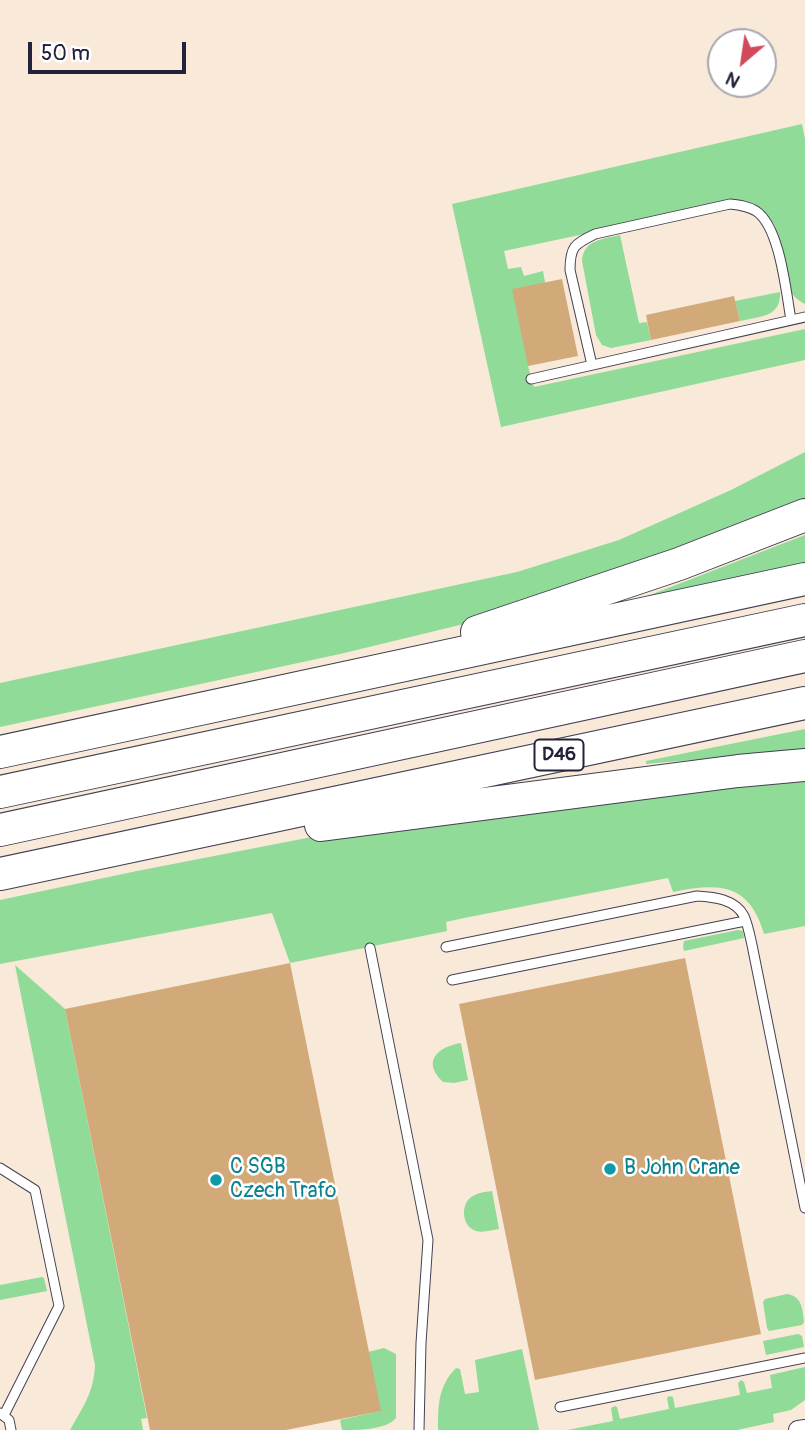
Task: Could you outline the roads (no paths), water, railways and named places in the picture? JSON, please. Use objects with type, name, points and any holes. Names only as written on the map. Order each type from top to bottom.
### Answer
[{"type":"highway","points":[[350,677],[678,564],[805,515]]},
{"type":"highway","points":[[0,752],[805,579]]},
{"type":"highway","points":[[0,792],[805,620]]},
{"type":"highway","points":[[0,830],[805,656]]},
{"type":"highway","name":"D46","points":[[0,874],[805,703]]},
{"type":"highway","points":[[87,856],[738,771],[805,765]]},
{"type":"street","points":[[798,1430],[805,1429]]},
{"type":"lane","points":[[592,365],[570,270],[570,256],[577,243],[595,234],[730,204],[757,211],[768,223],[777,247],[791,320]]},
{"type":"lane","points":[[531,379],[805,317]]},
{"type":"lane","points":[[446,947],[697,897],[716,897],[730,903],[743,914],[752,945],[805,1208]]},
{"type":"lane","points":[[452,980],[745,921]]},
{"type":"lane","points":[[370,948],[428,1240],[419,1430]]},
{"type":"lane","points":[[0,1168],[35,1190],[60,1306],[2,1414],[9,1420],[11,1430]]},
{"type":"lane","points":[[560,1407],[805,1358]]},
{"type":"place","name":"B John Crane","points":[[610,1169]]},
{"type":"place","name":"C SGB Czech Trafo","points":[[216,1180]]}]
